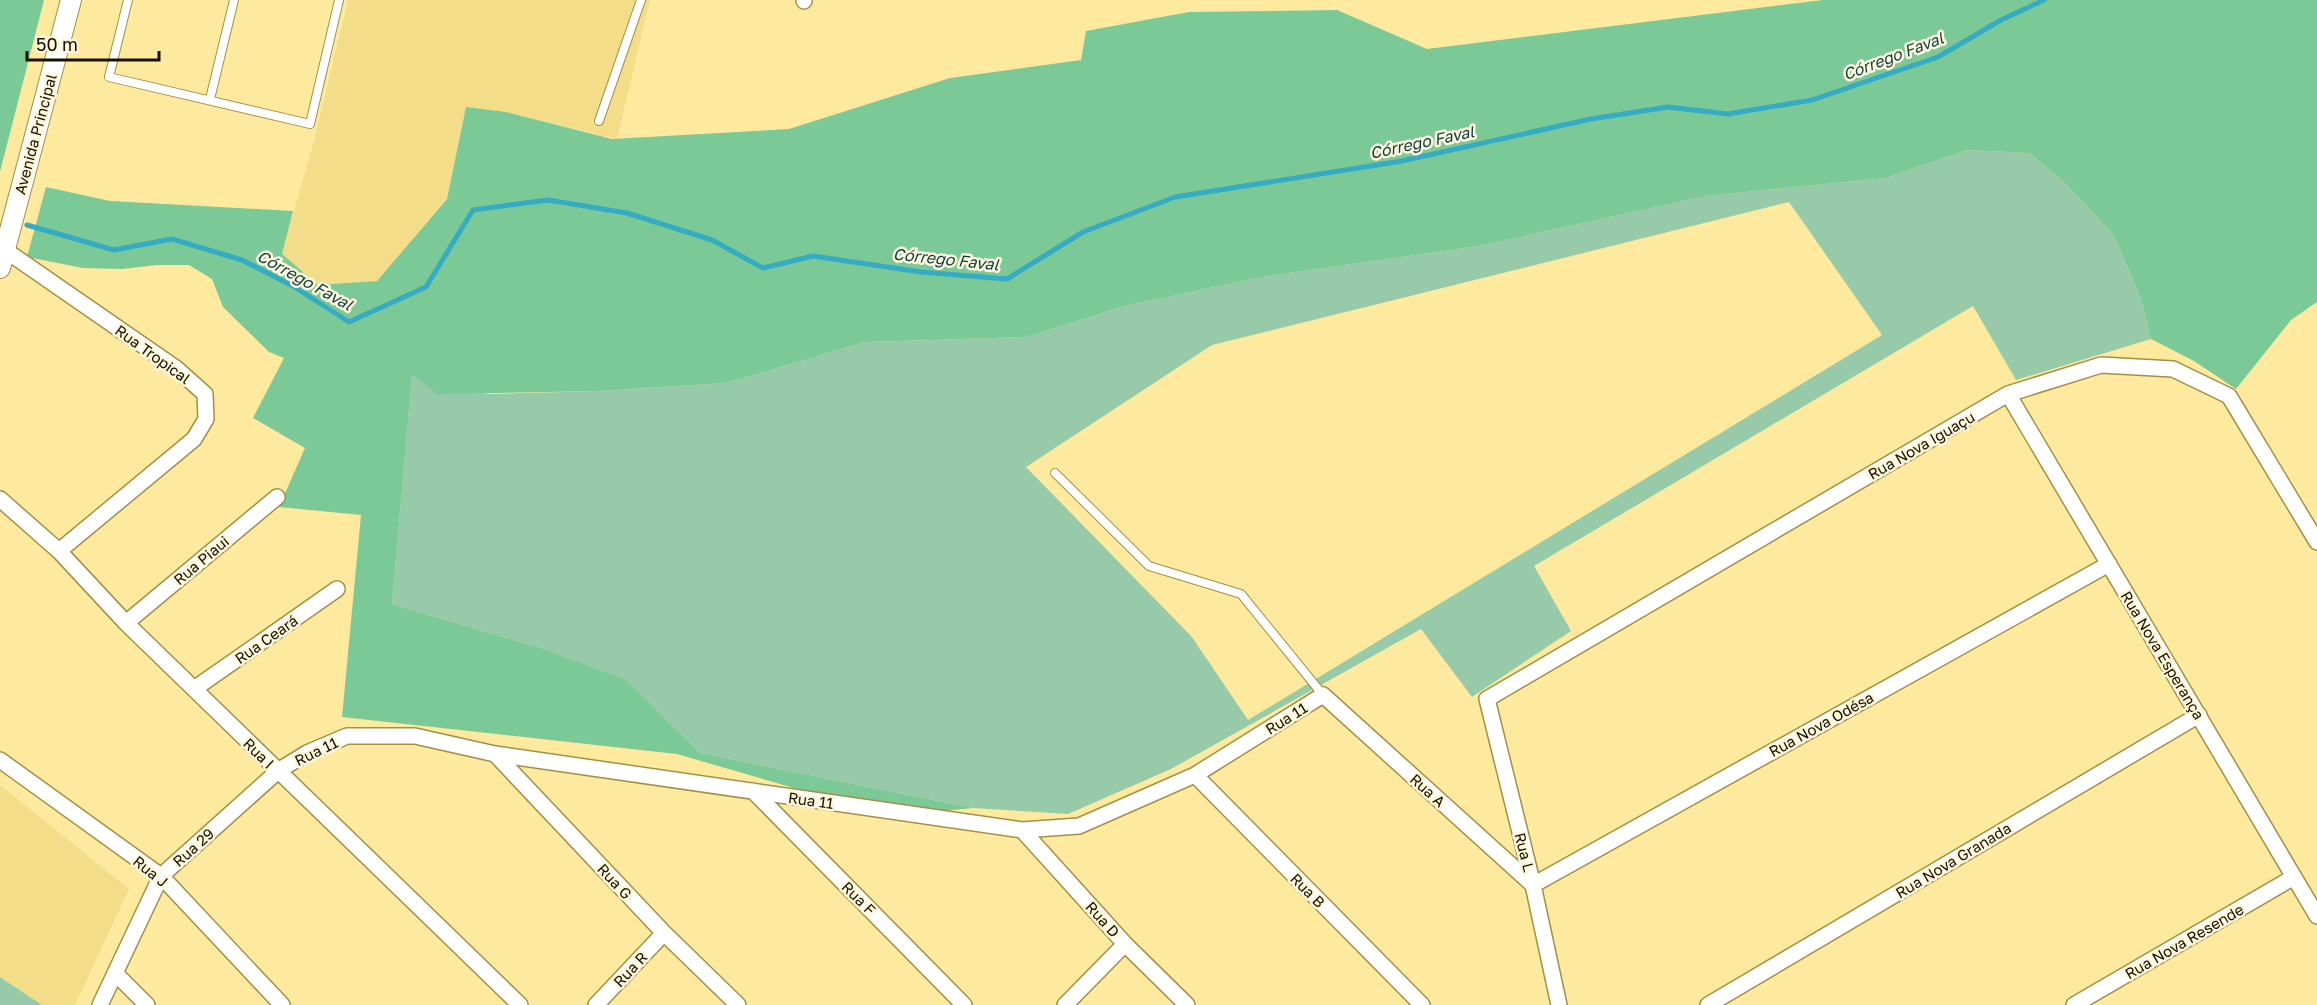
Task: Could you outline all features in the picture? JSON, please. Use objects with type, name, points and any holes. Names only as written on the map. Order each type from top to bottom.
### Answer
[{"type":"street","name":"Avenida Principal","points":[[2,259],[71,0]]},
{"type":"street","name":"Rua Tropical","points":[[2,259],[177,369],[205,394],[206,419],[194,439],[59,551]]},
{"type":"street","name":"Rua Nova Iguaçu","points":[[1487,699],[2008,394],[2101,365],[2173,369],[2229,396],[2317,542]]},
{"type":"street","name":"Rua Nova Esperança","points":[[2008,394],[2317,916]]},
{"type":"street","name":"Rua Piaui","points":[[126,622],[277,497]]},
{"type":"street","name":"Rua I","points":[[0,499],[59,551],[194,689],[520,1005]]},
{"type":"street","name":"Rua Nova Odésa","points":[[1533,885],[2109,564]]},
{"type":"street","name":"Rua Ceará","points":[[194,689],[337,589]]},
{"type":"street","name":"Rua 11","points":[[278,771],[307,753],[347,736],[415,736],[495,754],[1022,830],[1079,826],[1195,775],[1323,695]]},
{"type":"street","name":"Rua A","points":[[1323,695],[1533,885]]},
{"type":"street","name":"Rua L","points":[[1487,699],[1533,885],[1559,1005]]},
{"type":"street","name":"Rua Nova Granada","points":[[1708,1005],[2199,716]]},
{"type":"street","name":"Rua G","points":[[495,754],[664,933],[738,1005]]},
{"type":"street","name":"Rua J","points":[[0,760],[161,876],[282,1005]]},
{"type":"street","name":"Rua 29","points":[[100,1005],[161,876],[278,771]]},
{"type":"street","name":"Rua B","points":[[1195,775],[1422,1005]]},
{"type":"street","name":"Rua F","points":[[753,791],[964,1005]]},
{"type":"street","name":"Rua D","points":[[1022,830],[1125,944],[1187,1005]]},
{"type":"street","name":"Rua Nova Resende","points":[[2074,1005],[2294,877]]},
{"type":"street","name":"Rua R","points":[[596,1005],[664,933]]},
{"type":"street","points":[[1065,1005],[1125,944]]},
{"type":"street","points":[[116,975],[147,1005]]},
{"type":"lane","points":[[128,0],[109,77],[310,124],[339,0]]},
{"type":"lane","points":[[210,99],[234,0]]},
{"type":"lane","points":[[599,121],[641,0]]},
{"type":"lane","points":[[1055,473],[1149,566],[1241,594],[1323,695]]},
{"type":"shaded area","points":[[348,0],[650,0],[617,139],[506,112],[466,107],[447,198],[377,281],[318,285],[281,254],[313,145]]},
{"type":"shaded area","points":[[0,785],[129,889],[75,1005],[42,1005],[0,977]]},
{"type":"green space","points":[[0,0],[44,0],[0,172]]},
{"type":"green space","points":[[1823,0],[2317,0],[2317,302],[2291,320],[2236,389],[2194,361],[2151,339],[2141,299],[2114,235],[2061,179],[2029,153],[1967,150],[1886,178],[1706,196],[1479,246],[1262,277],[1124,306],[1027,337],[865,342],[726,383],[599,391],[437,394],[412,374],[392,604],[544,649],[624,679],[700,753],[973,808],[944,811],[818,795],[677,754],[342,717],[361,515],[279,507],[305,448],[253,418],[284,358],[269,352],[223,307],[212,279],[189,265],[157,265],[122,269],[83,268],[27,257],[46,187],[110,201],[293,211],[282,254],[318,285],[377,281],[447,199],[466,107],[506,112],[612,139],[789,129],[950,78],[1081,60],[1086,31],[1189,12],[1337,10],[1427,49]]},
{"type":"green space","points":[[1967,150],[2029,153],[2061,179],[2114,235],[2141,299],[2151,339],[2016,380],[1973,306],[1534,566],[1571,631],[1472,697],[1421,629],[1171,769],[1068,814],[973,808],[700,753],[623,679],[544,649],[392,604],[412,373],[488,394],[599,391],[726,383],[865,342],[1027,337],[1124,306],[1262,277],[1479,246],[1706,196],[1886,178]],"holes":[[[1789,202],[1882,335],[1248,720],[1192,637],[1026,467],[1212,345]]]},
{"type":"green space","points":[[0,977],[42,1005],[0,1005]]},
{"type":"waterway","name":"Córrego Faval","points":[[27,225],[114,250],[172,239],[242,260],[293,286],[349,322],[426,287],[473,210],[548,200],[627,213],[712,240],[763,268],[813,256],[921,272],[1007,279],[1083,232],[1175,197],[1402,161],[1591,119],[1668,107],[1728,114],[1812,100],[1938,57],[2001,20],[2044,0]]}]
